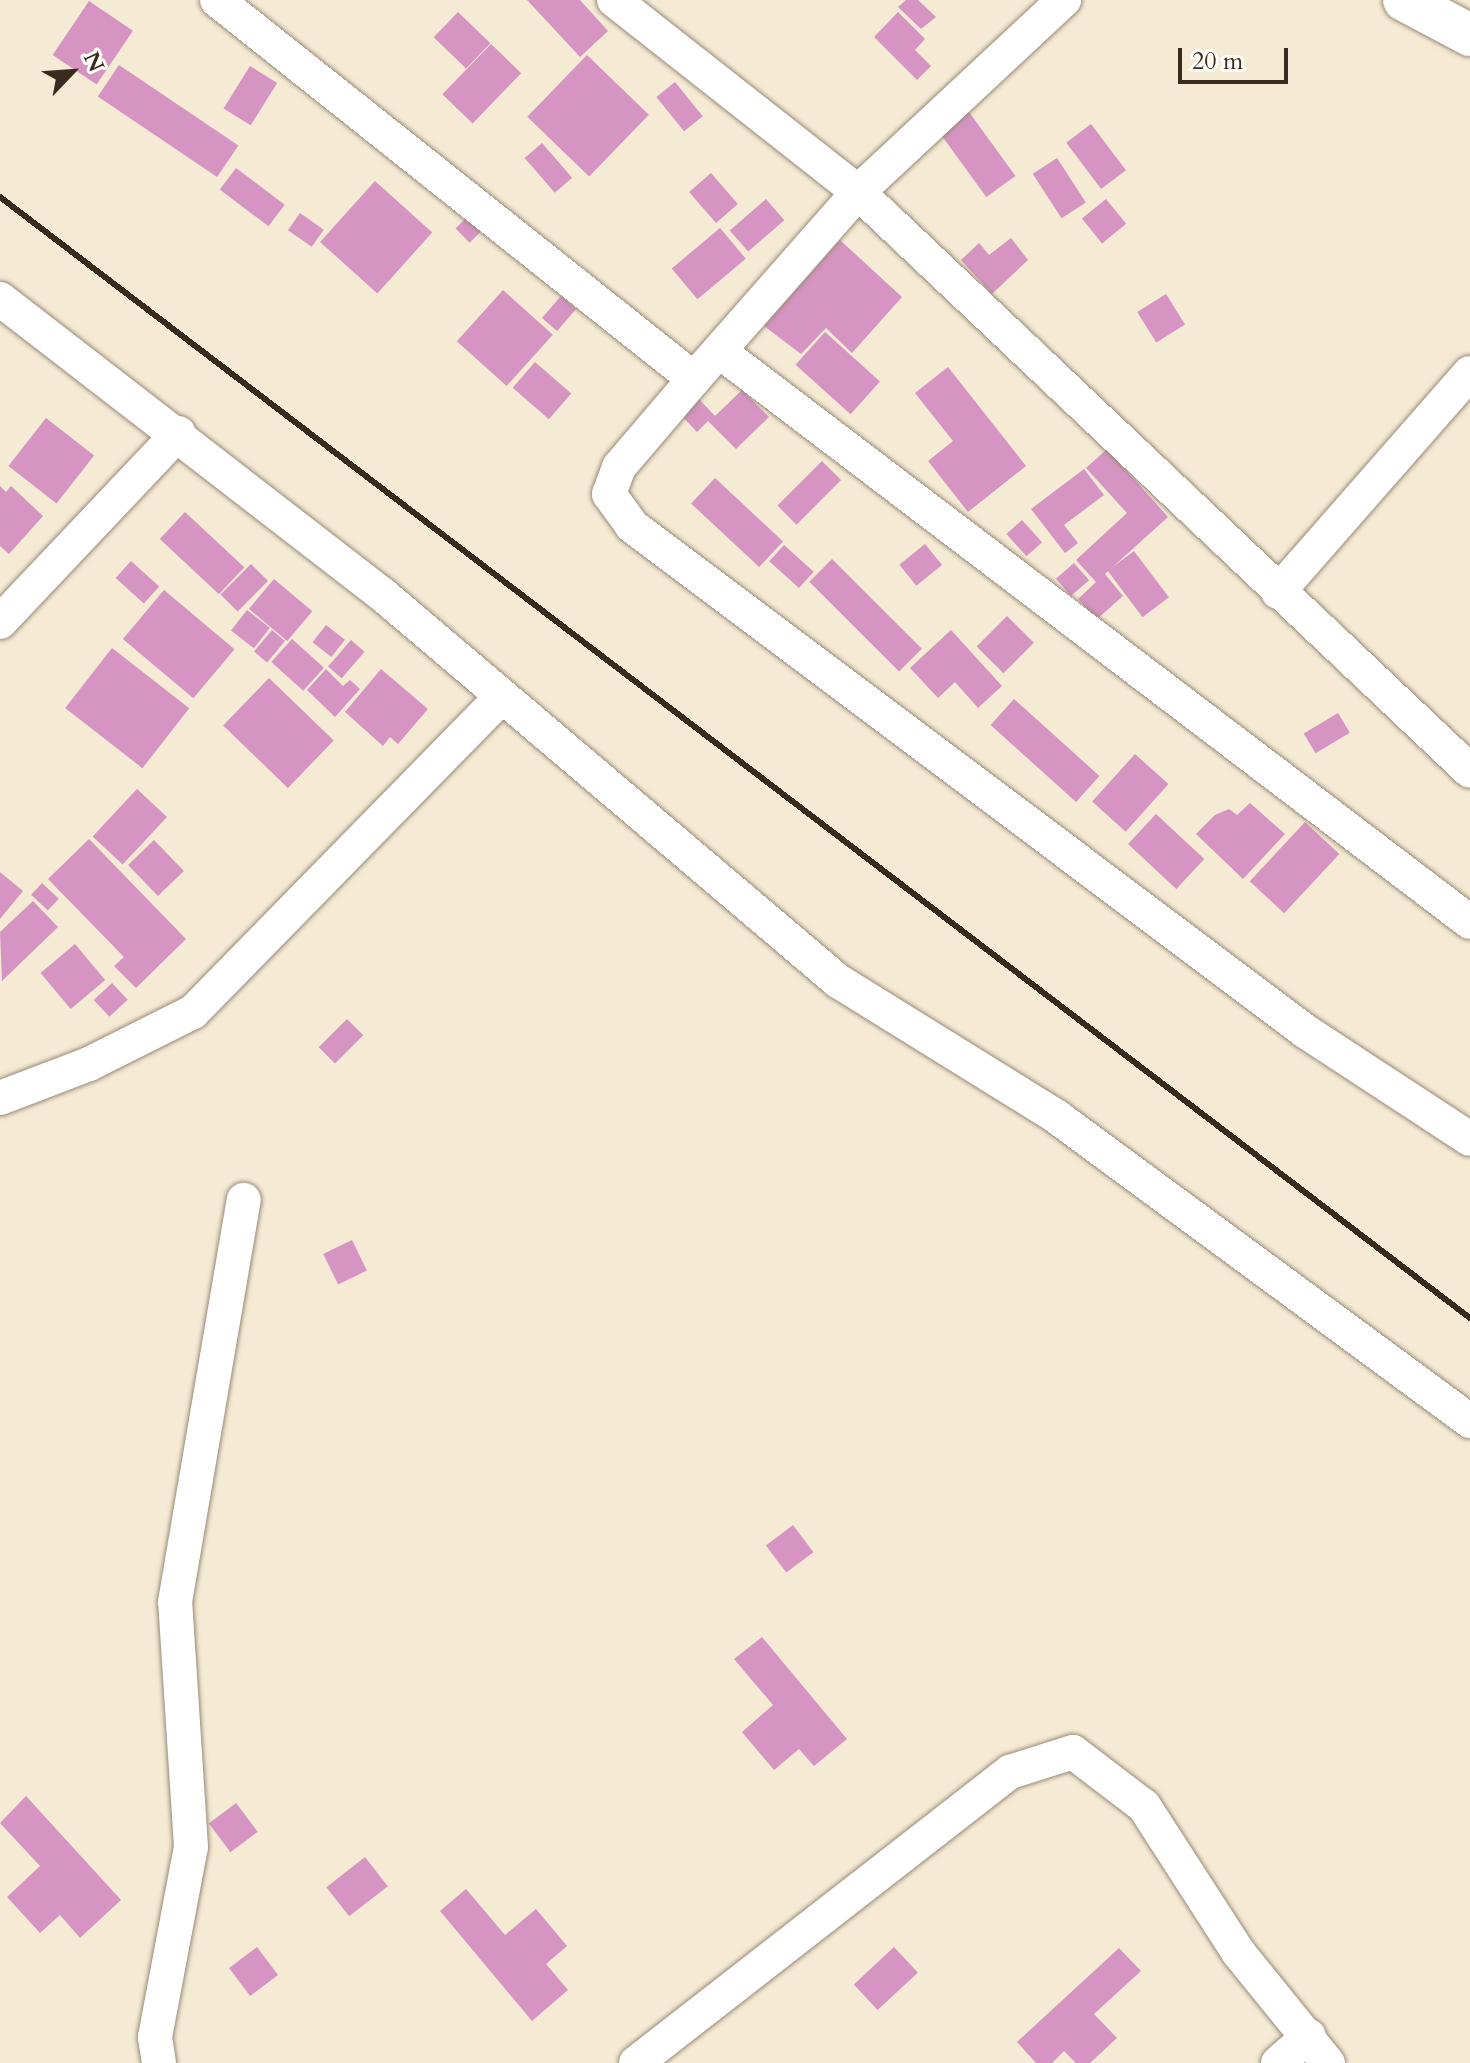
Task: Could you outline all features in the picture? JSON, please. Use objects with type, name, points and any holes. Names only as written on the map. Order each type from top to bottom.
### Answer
[{"type":"street","points":[[217,0],[694,379]]},
{"type":"street","points":[[614,0],[858,192],[1470,771]]},
{"type":"street","points":[[1064,0],[858,192],[619,467],[609,494],[632,526],[1305,1031],[1470,1139]]},
{"type":"street","points":[[1420,4],[1470,35]]},
{"type":"street","points":[[0,299],[179,433],[838,981],[1057,1117],[1470,1421]]},
{"type":"street","points":[[719,351],[1470,922]]},
{"type":"street","points":[[1278,592],[1470,373]]},
{"type":"street","points":[[0,622],[179,433]]},
{"type":"street","points":[[0,1098],[89,1064],[193,1012],[500,699]]},
{"type":"street","points":[[159,2063],[155,2037],[191,1847],[175,1602],[244,1200]]},
{"type":"street","points":[[636,2063],[1010,1772],[1073,1752],[1144,1806],[1238,1952],[1319,2050],[1278,2063]]},
{"type":"building","points":[[527,0],[580,0],[608,31],[580,57]]},
{"type":"building","points":[[906,0],[918,0],[936,17],[921,29],[898,7]]},
{"type":"building","points":[[89,1],[133,31],[97,85],[53,55]]},
{"type":"building","points":[[458,12],[490,43],[466,68],[434,37]]},
{"type":"building","points":[[898,12],[925,39],[915,50],[931,66],[917,80],[874,37]]},
{"type":"building","points":[[491,44],[521,73],[473,124],[442,94]]},
{"type":"building","points":[[587,55],[649,115],[589,177],[527,117]]},
{"type":"building","points":[[119,65],[238,146],[217,177],[98,97]]},
{"type":"building","points":[[250,66],[277,83],[251,125],[224,108]]},
{"type":"building","points":[[675,82],[703,116],[684,131],[656,97]]},
{"type":"building","points":[[969,112],[1015,176],[986,197],[940,133]]},
{"type":"building","points":[[1091,124],[1126,170],[1101,189],[1066,143]]},
{"type":"building","points":[[542,143],[572,178],[555,193],[525,158]]},
{"type":"building","points":[[1057,158],[1086,202],[1062,218],[1033,174]]},
{"type":"building","points":[[236,168],[285,205],[268,226],[220,190]]},
{"type":"building","points":[[711,173],[738,204],[716,223],[689,192]]},
{"type":"building","points":[[375,181],[432,233],[377,293],[320,242]]},
{"type":"building","points":[[766,199],[784,220],[748,252],[730,230]]},
{"type":"building","points":[[1106,199],[1126,224],[1102,243],[1082,219]]},
{"type":"building","points":[[476,208],[490,222],[470,243],[455,229]]},
{"type":"building","points":[[300,213],[324,230],[312,247],[288,230]]},
{"type":"building","points":[[720,228],[746,259],[697,299],[672,268]]},
{"type":"building","points":[[1011,238],[1028,260],[992,294],[961,260],[979,243],[989,255]]},
{"type":"building","points":[[840,240],[902,297],[852,353],[826,328],[801,354],[764,326]]},
{"type":"building","points":[[503,290],[553,335],[507,386],[457,341]]},
{"type":"building","points":[[1166,294],[1185,325],[1156,343],[1137,312]]},
{"type":"building","points":[[561,296],[576,309],[557,331],[542,318]]},
{"type":"building","points":[[825,332],[880,382],[851,414],[796,365]]},
{"type":"building","points":[[535,362],[571,393],[549,419],[513,388]]},
{"type":"building","points":[[948,367],[1026,466],[968,512],[928,461],[953,441],[915,393]]},
{"type":"building","points":[[742,390],[769,417],[736,449],[708,421],[697,432],[679,413],[696,396],[715,416]]},
{"type":"building","points":[[46,418],[94,456],[57,504],[8,466]]},
{"type":"building","points":[[1107,449],[1168,517],[1105,574],[1123,596],[1097,619],[1078,599],[1096,582],[1076,560],[1127,513],[1086,468]]},
{"type":"building","points":[[822,461],[841,480],[797,525],[777,506]]},
{"type":"building","points":[[1084,469],[1104,495],[1064,525],[1078,543],[1065,553],[1031,509]]},
{"type":"building","points":[[715,478],[783,541],[759,567],[691,504]]},
{"type":"building","points":[[0,486],[6,492],[11,486],[43,516],[9,554],[0,546]]},
{"type":"building","points":[[185,512],[244,567],[219,594],[160,539]]},
{"type":"building","points":[[1022,520],[1042,542],[1026,556],[1006,534]]},
{"type":"building","points":[[925,544],[942,565],[916,586],[899,565]]},
{"type":"building","points":[[784,545],[814,572],[799,588],[769,561]]},
{"type":"building","points":[[1134,551],[1169,597],[1143,617],[1108,571]]},
{"type":"building","points":[[832,559],[922,649],[899,671],[809,582]]},
{"type":"building","points":[[131,561],[159,586],[144,604],[116,578]]},
{"type":"building","points":[[1074,563],[1089,580],[1071,596],[1056,579]]},
{"type":"building","points":[[251,564],[268,581],[238,611],[221,594]]},
{"type":"building","points":[[274,579],[312,611],[287,641],[249,609]]},
{"type":"building","points":[[164,590],[234,649],[193,698],[123,639]]},
{"type":"building","points":[[247,610],[270,628],[254,648],[231,630]]},
{"type":"building","points":[[1007,616],[1034,643],[1003,673],[977,646]]},
{"type":"building","points":[[326,625],[345,640],[331,657],[312,642]]},
{"type":"building","points":[[272,630],[285,641],[267,662],[254,651]]},
{"type":"building","points":[[951,630],[1002,686],[978,708],[955,682],[938,698],[910,668]]},
{"type":"building","points":[[292,639],[324,668],[303,691],[271,662]]},
{"type":"building","points":[[351,640],[365,652],[342,678],[328,666]]},
{"type":"building","points":[[112,648],[189,708],[142,768],[65,708]]},
{"type":"building","points":[[326,669],[343,686],[350,680],[360,689],[335,717],[307,690]]},
{"type":"building","points":[[381,669],[428,709],[398,744],[390,737],[383,746],[345,712]]},
{"type":"building","points":[[269,678],[334,741],[288,788],[223,725]]},
{"type":"building","points":[[1014,699],[1099,776],[1076,802],[991,725]]},
{"type":"building","points":[[1338,713],[1350,733],[1316,753],[1304,734]]},
{"type":"building","points":[[1135,754],[1168,784],[1126,832],[1092,802]]},
{"type":"building","points":[[137,789],[167,817],[123,864],[93,837]]},
{"type":"building","points":[[1250,803],[1285,834],[1243,879],[1196,834],[1215,815],[1229,809],[1237,815]]},
{"type":"building","points":[[1156,814],[1204,859],[1176,889],[1128,844]]},
{"type":"building","points":[[1305,822],[1339,854],[1284,913],[1250,881]]},
{"type":"building","points":[[89,839],[186,939],[136,988],[114,966],[124,957],[48,879]]},
{"type":"building","points":[[154,840],[184,871],[158,896],[128,865]]},
{"type":"building","points":[[0,872],[23,891],[0,919]]},
{"type":"building","points":[[42,883],[59,899],[48,910],[31,895]]},
{"type":"building","points":[[33,901],[58,927],[2,981],[0,932]]},
{"type":"building","points":[[75,944],[105,980],[71,1009],[41,973]]},
{"type":"building","points":[[112,983],[128,1000],[109,1017],[94,1000]]},
{"type":"building","points":[[347,1019],[363,1035],[335,1064],[319,1047]]},
{"type":"building","points":[[352,1240],[367,1271],[338,1285],[323,1254]]},
{"type":"building","points":[[793,1525],[813,1552],[786,1573],[766,1545]]},
{"type":"building","points":[[762,1637],[847,1739],[814,1766],[799,1749],[774,1770],[742,1732],[773,1705],[734,1659]]},
{"type":"building","points":[[26,1796],[121,1900],[80,1938],[60,1915],[40,1933],[7,1897],[40,1866],[0,1823]]},
{"type":"building","points":[[236,1803],[258,1832],[231,1852],[209,1823]]},
{"type":"building","points":[[365,1857],[388,1886],[349,1916],[326,1887]]},
{"type":"building","points":[[466,1889],[505,1935],[536,1909],[567,1946],[546,1964],[568,1990],[532,2021],[440,1911]]},
{"type":"building","points":[[257,1947],[278,1975],[250,1996],[229,1968]]},
{"type":"building","points":[[894,1947],[918,1973],[878,2010],[854,1985]]},
{"type":"building","points":[[1119,1948],[1141,1971],[1094,2014],[1117,2038],[1090,2063],[1076,2063],[1064,2051],[1052,2063],[1036,2063],[1017,2042]]},
{"type":"railway","points":[[0,197],[1470,1318]]}]
